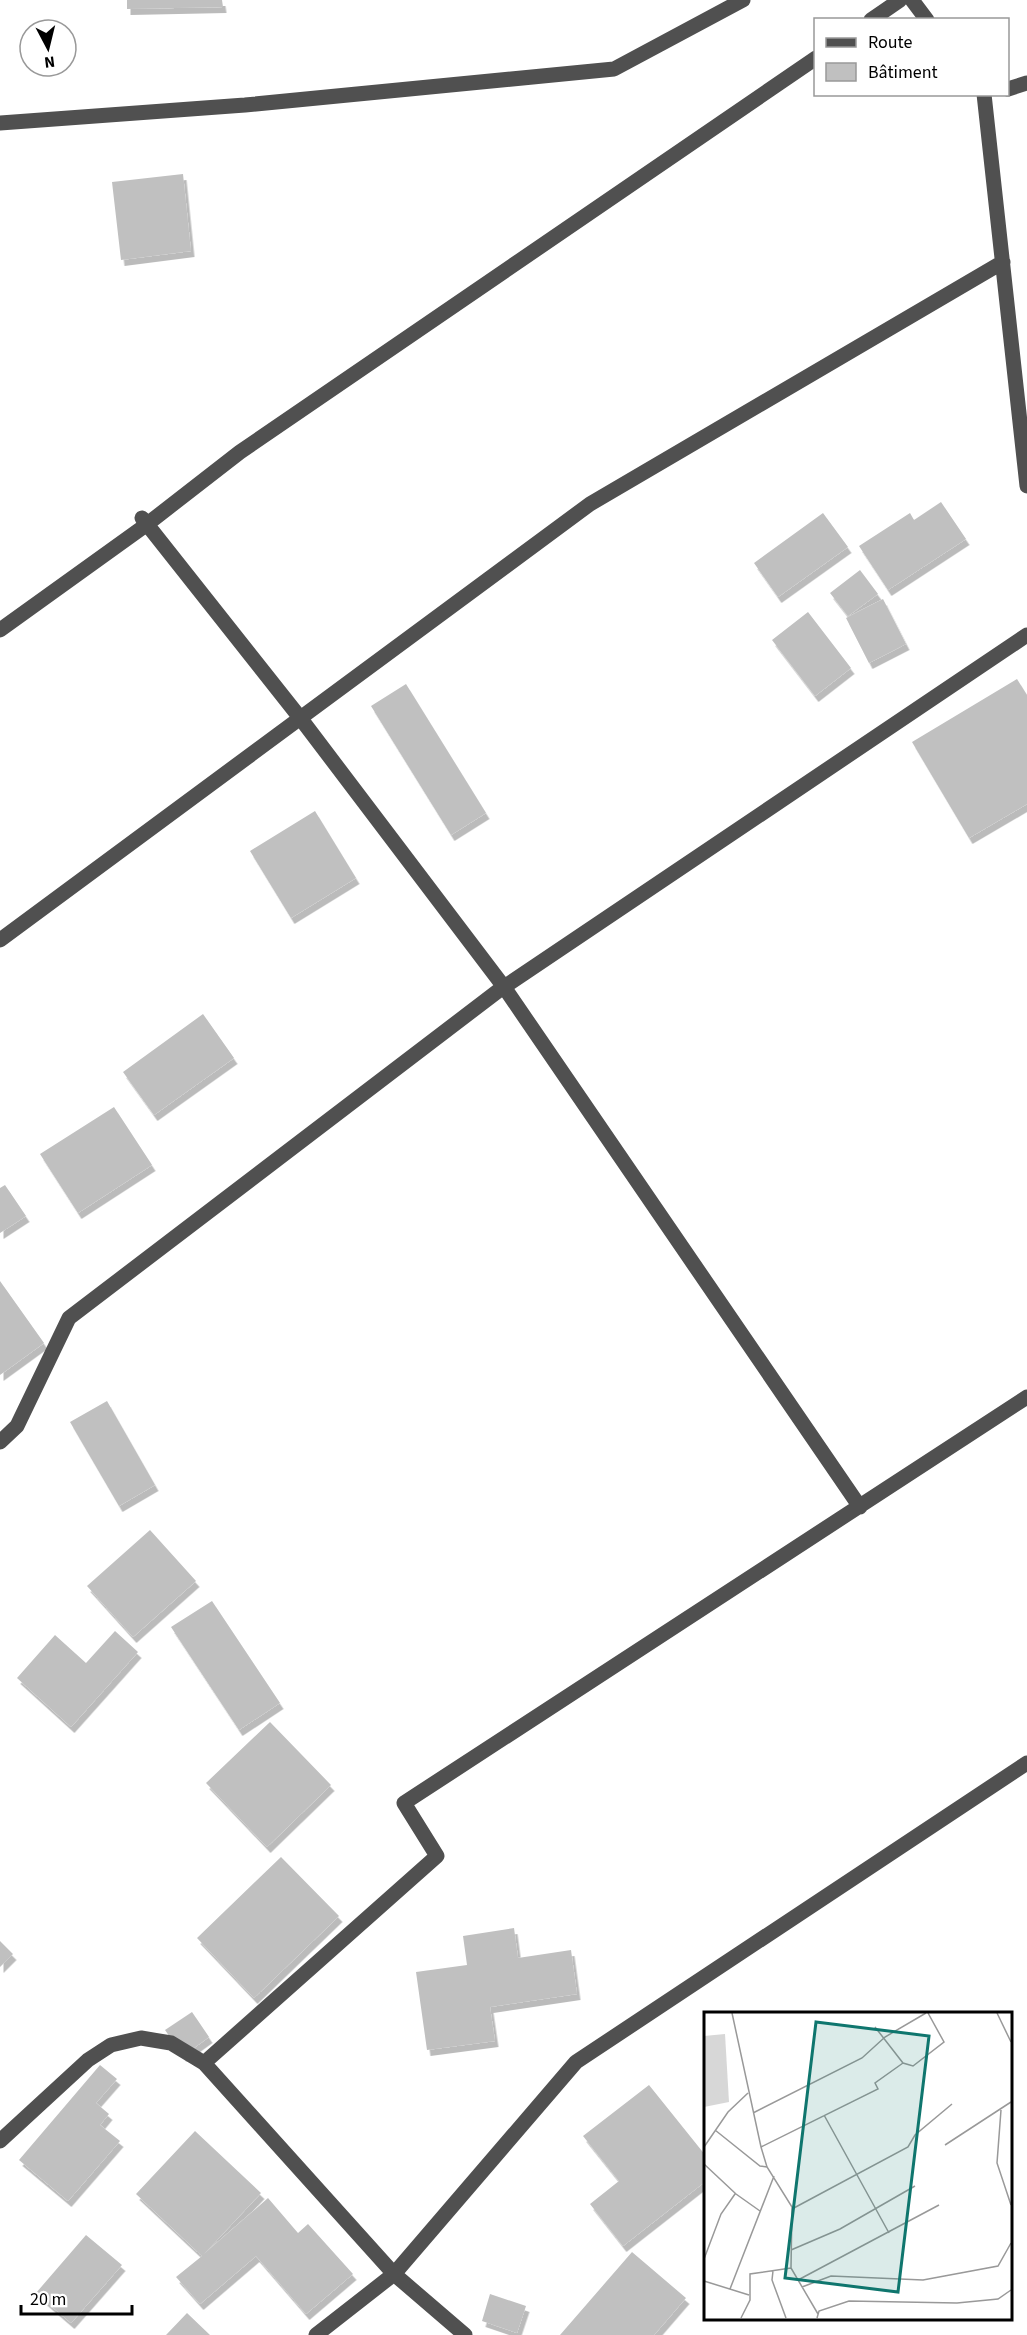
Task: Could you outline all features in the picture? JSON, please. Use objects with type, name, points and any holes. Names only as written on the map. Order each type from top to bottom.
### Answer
[{"type":"street","points":[[0,123],[257,104],[614,69],[743,0]]},
{"type":"street","points":[[874,18],[900,0]]},
{"type":"street","points":[[912,0],[926,18]]},
{"type":"street","points":[[0,630],[240,452],[814,59]]},
{"type":"street","points":[[1009,89],[1027,83]]},
{"type":"street","points":[[986,96],[1027,486]]},
{"type":"street","points":[[0,940],[590,504],[1003,262]]},
{"type":"street","points":[[144,521],[301,719],[504,987],[860,1508]]},
{"type":"street","points":[[0,1442],[17,1426],[69,1318],[504,987],[1027,635]]},
{"type":"street","points":[[204,2063],[436,1856],[404,1803],[860,1508],[1027,1396]]},
{"type":"street","points":[[316,2335],[394,2274],[576,2062],[1027,1763]]},
{"type":"street","points":[[0,2142],[88,2060],[111,2045],[141,2038],[171,2043],[204,2063],[394,2274],[465,2335]]},
{"type":"building","points":[[127,0],[222,0],[223,7],[127,9]]},
{"type":"building","points":[[183,174],[191,251],[121,260],[112,182]]},
{"type":"building","points":[[941,502],[966,539],[888,590],[859,546],[910,513],[914,520]]},
{"type":"building","points":[[823,513],[848,547],[778,597],[754,563]]},
{"type":"building","points":[[860,570],[878,594],[848,616],[830,593]]},
{"type":"building","points":[[883,599],[906,644],[869,663],[846,618]]},
{"type":"building","points":[[808,612],[851,668],[815,696],[772,640]]},
{"type":"building","points":[[1017,679],[1027,695],[1027,804],[969,838],[912,742]]},
{"type":"building","points":[[406,684],[486,813],[451,835],[371,706]]},
{"type":"building","points":[[315,811],[356,878],[291,918],[250,851]]},
{"type":"building","points":[[203,1014],[234,1058],[154,1115],[123,1072]]},
{"type":"building","points":[[114,1107],[152,1165],[78,1213],[40,1154]]},
{"type":"building","points":[[5,1185],[26,1216],[0,1233],[0,1188]]},
{"type":"building","points":[[0,1281],[44,1343],[0,1375]]},
{"type":"building","points":[[107,1401],[155,1485],[119,1506],[70,1422]]},
{"type":"building","points":[[150,1530],[196,1581],[133,1637],[87,1586]]},
{"type":"building","points":[[212,1601],[280,1703],[239,1730],[171,1627]]},
{"type":"building","points":[[115,1631],[138,1652],[71,1727],[17,1678],[55,1635],[86,1663]]},
{"type":"building","points":[[270,1722],[331,1785],[267,1847],[206,1783]]},
{"type":"building","points":[[281,1857],[339,1916],[254,1998],[197,1938]]},
{"type":"building","points":[[514,1928],[518,1958],[571,1950],[577,1994],[490,2007],[495,2041],[427,2050],[416,1972],[467,1965],[463,1936]]},
{"type":"building","points":[[0,1941],[13,1954],[0,1967]]},
{"type":"building","points":[[192,2012],[209,2037],[183,2056],[165,2030]]},
{"type":"building","points":[[100,2065],[117,2079],[96,2103],[109,2114],[100,2125],[120,2141],[68,2201],[19,2160]]},
{"type":"building","points":[[649,2085],[704,2154],[704,2183],[623,2246],[590,2204],[619,2181],[583,2136]]},
{"type":"building","points":[[195,2131],[261,2193],[204,2254],[268,2198],[298,2233],[308,2224],[353,2274],[306,2314],[256,2256],[200,2304],[176,2277],[202,2256],[136,2194]]},
{"type":"building","points":[[86,2235],[122,2265],[71,2323],[36,2293]]},
{"type":"building","points":[[632,2252],[686,2298],[654,2335],[560,2335]]},
{"type":"building","points":[[490,2294],[526,2306],[517,2333],[482,2321]]},
{"type":"building","points":[[187,2313],[210,2335],[166,2335]]}]
